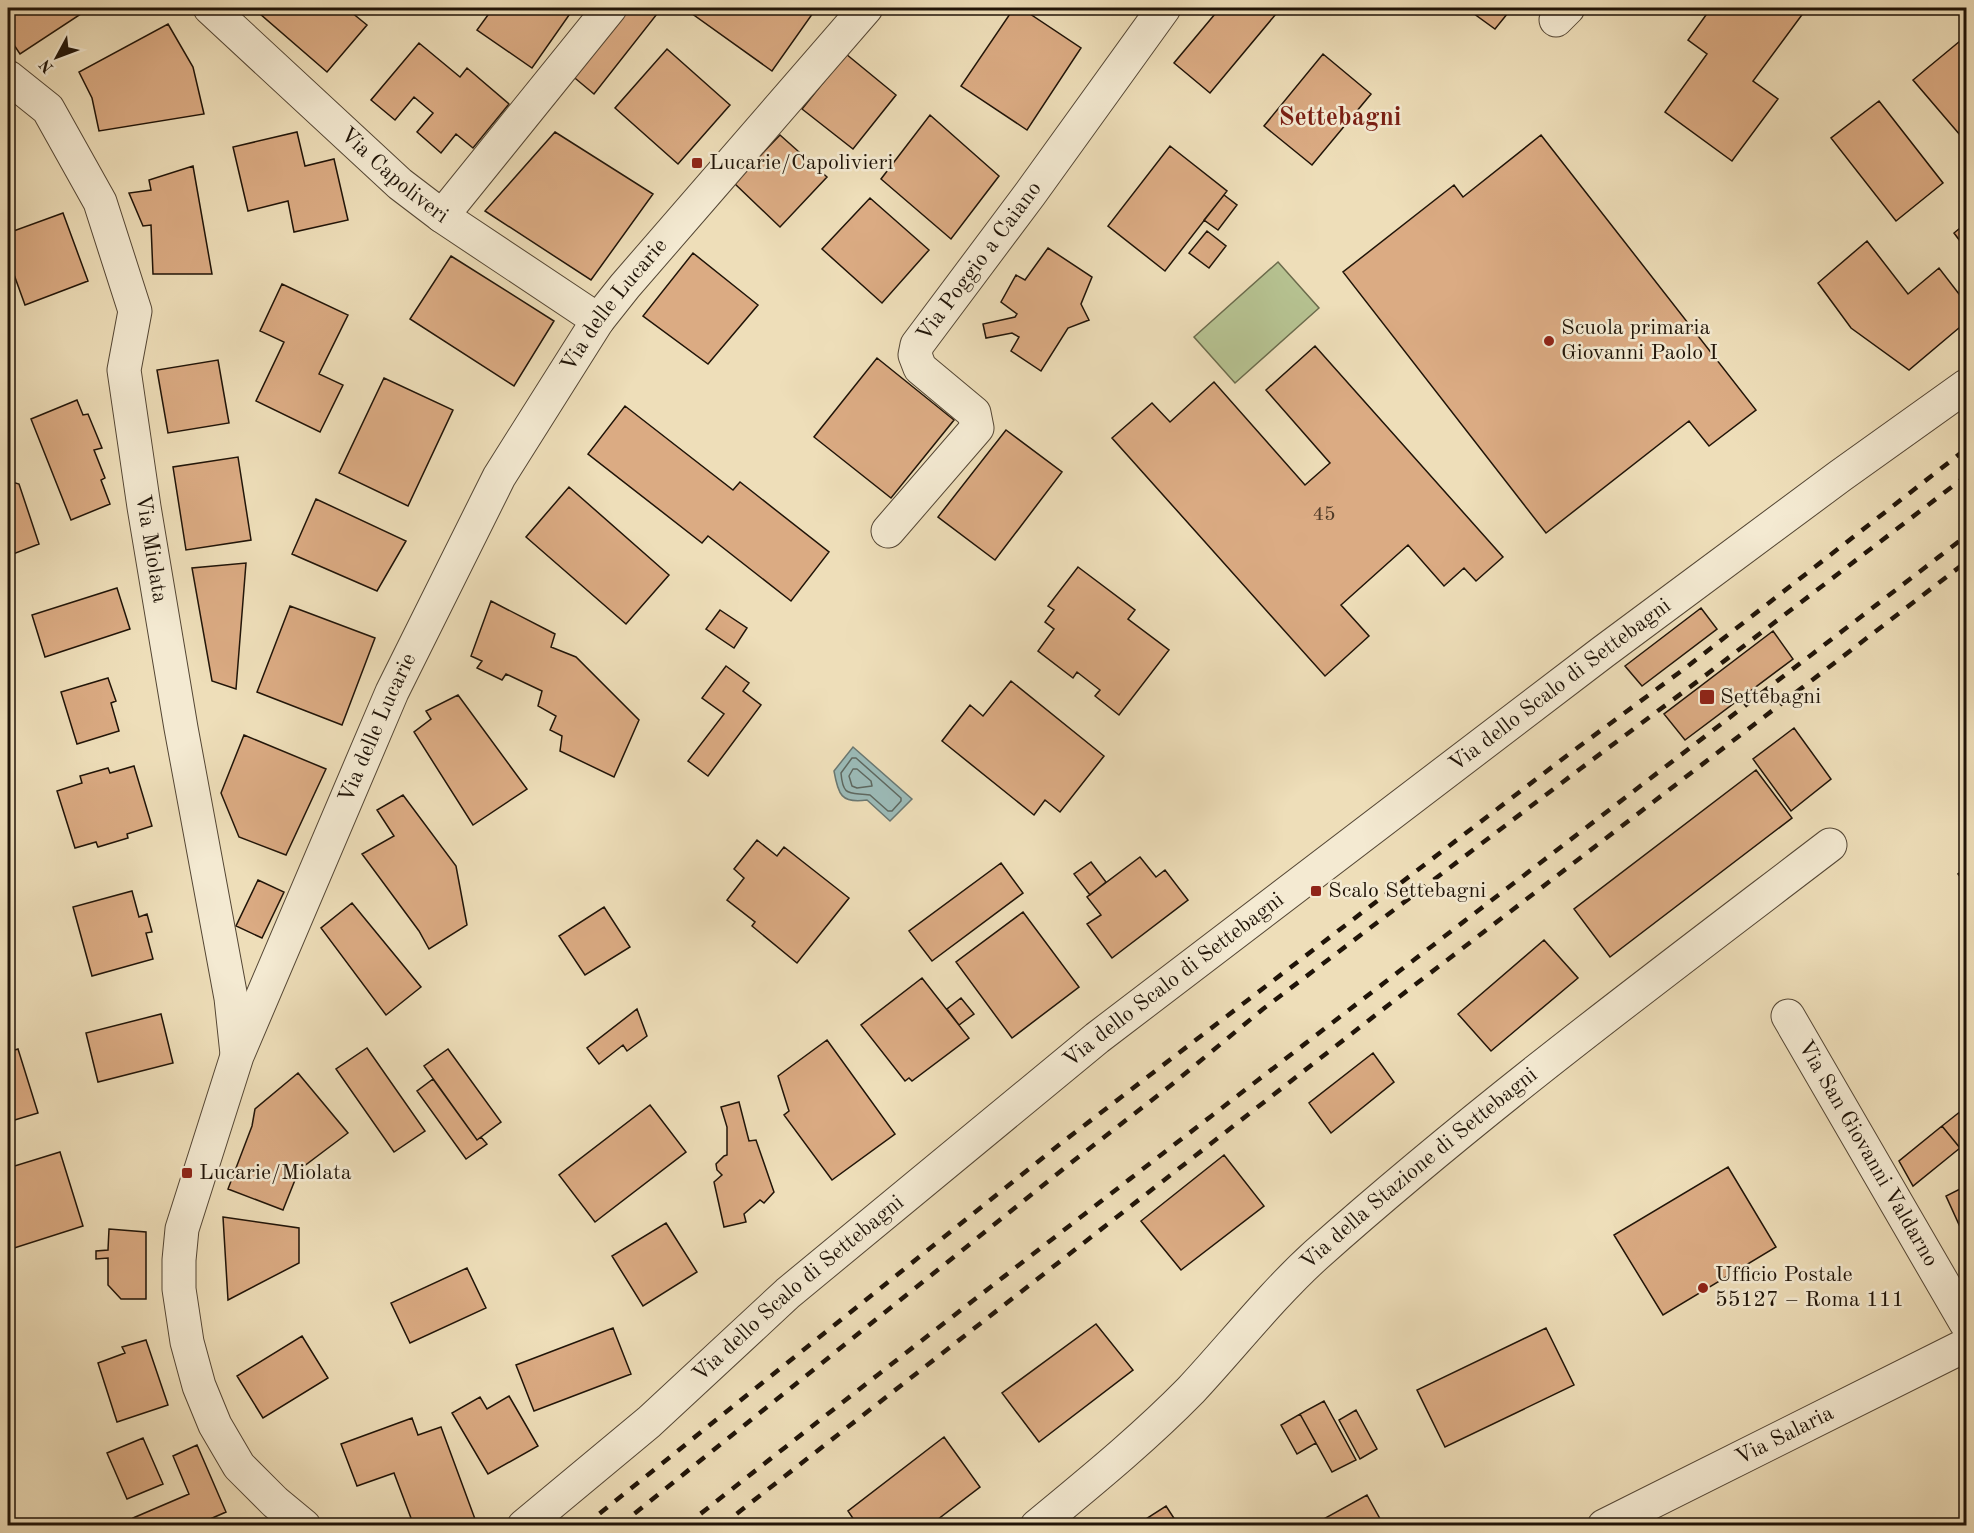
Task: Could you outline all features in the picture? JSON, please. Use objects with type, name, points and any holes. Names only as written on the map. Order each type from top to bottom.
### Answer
[{"type":"street","name":"Via Capoliveri","points":[[210,8],[400,184],[442,216],[598,320]]},
{"type":"street","points":[[442,216],[610,8]]},
{"type":"street","name":"Via delle Lucarie","points":[[304,1526],[275,1502],[239,1466],[215,1425],[199,1386],[187,1342],[179,1289],[182,1229],[237,1056],[392,692],[499,477],[598,320],[624,286],[866,8]]},
{"type":"street","name":"Via Poggio a Caiano","points":[[888,531],[977,428],[974,413],[920,368],[915,355],[917,345],[1030,194],[1164,8]]},
{"type":"street","name":"Via Miolata","points":[[8,77],[48,109],[100,202],[135,311],[124,370],[181,728],[231,998],[237,1056]]},
{"type":"street","name":"Via dello Scalo di Settebagni","points":[[525,1526],[649,1422],[788,1293],[1097,1038],[1603,652],[1840,476],[1966,386]]},
{"type":"street","name":"Via della Stazione di Settebagni","points":[[1037,1526],[1161,1419],[1193,1387],[1276,1294],[1407,1175],[1830,844]]},
{"type":"street","name":"Via San Giovanni Valdarno","points":[[1788,1016],[1966,1323]]},
{"type":"street","name":"Via Salaria","points":[[1604,1526],[1966,1345]]},
{"type":"green space","points":[[1278,262],[1319,308],[1235,383],[1194,337]]},
{"type":"water","points":[[853,747],[912,799],[890,821],[867,800],[846,799],[839,791],[834,771]]},
{"type":"building","points":[[8,8],[90,8],[20,54],[8,36]]},
{"type":"building","points":[[253,8],[346,8],[367,25],[327,72]]},
{"type":"building","points":[[493,8],[574,8],[532,68],[477,30]]},
{"type":"building","points":[[623,8],[649,8],[657,14],[594,94],[570,74]]},
{"type":"building","points":[[684,8],[805,8],[813,13],[772,71]]},
{"type":"building","points":[[1014,8],[1021,8],[1081,48],[1027,130],[961,86]]},
{"type":"building","points":[[1220,8],[1281,8],[1210,93],[1174,63]]},
{"type":"building","points":[[1466,8],[1512,8],[1495,29]]},
{"type":"building","points":[[1711,8],[1807,8],[1753,81],[1778,99],[1732,161],[1665,112],[1707,54],[1688,40]]},
{"type":"building","points":[[168,24],[193,67],[204,114],[99,131],[92,98],[79,72]]},
{"type":"building","points":[[1966,36],[1966,142],[1913,80]]},
{"type":"building","points":[[419,43],[460,77],[467,68],[509,104],[473,148],[456,134],[441,153],[417,132],[433,113],[414,97],[395,120],[371,100]]},
{"type":"building","points":[[667,49],[730,105],[678,164],[615,108]]},
{"type":"building","points":[[846,54],[896,95],[853,149],[802,109]]},
{"type":"building","points":[[1323,54],[1371,94],[1312,165],[1264,126]]},
{"type":"building","points":[[1879,101],[1943,183],[1896,221],[1831,138]]},
{"type":"building","points":[[930,115],[999,176],[951,239],[881,179]]},
{"type":"building","points":[[297,132],[305,166],[334,159],[348,220],[294,232],[288,201],[248,211],[233,147]]},
{"type":"building","points":[[555,132],[653,194],[591,280],[485,211]]},
{"type":"building","points":[[780,135],[827,177],[780,227],[734,183]]},
{"type":"building","name":"Scuola primaria Giovanni Paolo I","points":[[1541,135],[1756,410],[1709,446],[1689,421],[1546,533],[1343,272],[1454,185],[1463,197]]},
{"type":"building","points":[[1170,146],[1227,191],[1165,271],[1108,226]]},
{"type":"building","points":[[193,166],[212,274],[153,274],[151,225],[143,226],[129,193],[151,190],[149,180]]},
{"type":"building","points":[[1224,195],[1237,205],[1218,230],[1204,220]]},
{"type":"building","points":[[870,198],[929,250],[882,303],[822,249]]},
{"type":"building","points":[[63,213],[88,281],[25,305],[8,258],[8,233]]},
{"type":"building","points":[[1966,223],[1966,249],[1954,233]]},
{"type":"building","points":[[1207,231],[1226,246],[1209,268],[1189,253]]},
{"type":"building","points":[[1867,241],[1908,294],[1939,268],[1966,303],[1966,322],[1909,370],[1851,328],[1818,283]]},
{"type":"building","points":[[1048,248],[1092,277],[1081,304],[1089,320],[1068,328],[1041,371],[1011,351],[1019,337],[1012,333],[986,338],[983,324],[1015,317],[1017,314],[1001,302],[1016,275],[1025,280]]},
{"type":"building","points":[[693,253],[758,305],[708,364],[643,316]]},
{"type":"building","points":[[451,256],[554,321],[514,386],[410,319]]},
{"type":"building","points":[[282,284],[348,315],[319,374],[343,385],[320,432],[256,401],[284,342],[260,331]]},
{"type":"building","points":[[1315,346],[1503,557],[1476,581],[1464,568],[1444,586],[1408,545],[1341,605],[1369,636],[1325,676],[1112,438],[1152,403],[1170,422],[1214,382],[1305,485],[1330,463],[1266,390]]},
{"type":"building","points":[[877,358],[954,420],[891,498],[814,437]]},
{"type":"building","points":[[218,360],[229,423],[168,433],[157,370]]},
{"type":"building","points":[[384,378],[453,410],[408,506],[339,473]]},
{"type":"building","points":[[77,400],[83,415],[88,414],[102,448],[94,450],[105,478],[101,480],[110,504],[71,520],[31,419]]},
{"type":"building","points":[[625,406],[733,490],[740,482],[829,552],[791,601],[708,536],[702,543],[588,454]]},
{"type":"building","points":[[1006,430],[1062,472],[995,560],[938,517]]},
{"type":"building","points":[[238,457],[251,540],[186,550],[173,467]]},
{"type":"building","points":[[8,473],[12,482],[19,484],[39,544],[8,556]]},
{"type":"building","points":[[569,487],[669,575],[626,624],[526,537]]},
{"type":"building","points":[[316,499],[406,541],[377,591],[292,554]]},
{"type":"building","points":[[246,563],[236,689],[212,681],[192,568]]},
{"type":"building","points":[[1078,567],[1135,610],[1128,619],[1169,650],[1119,715],[1095,696],[1100,690],[1077,672],[1073,678],[1038,651],[1054,629],[1045,622],[1054,610],[1048,606]]},
{"type":"building","points":[[117,588],[130,629],[45,657],[32,615]]},
{"type":"building","points":[[491,601],[555,634],[551,647],[576,657],[639,720],[614,777],[560,751],[562,736],[550,730],[556,716],[538,706],[542,691],[506,674],[502,680],[477,668],[482,661],[471,656]]},
{"type":"building","points":[[290,606],[375,638],[342,725],[257,692]]},
{"type":"building","points":[[1701,608],[1717,629],[1642,686],[1625,666]]},
{"type":"building","points":[[720,610],[747,628],[734,648],[706,629]]},
{"type":"building","points":[[1773,631],[1793,659],[1685,740],[1664,714]]},
{"type":"building","points":[[726,666],[749,683],[743,691],[761,705],[708,776],[688,761],[724,714],[702,698]]},
{"type":"building","points":[[108,678],[116,701],[111,703],[119,731],[77,744],[61,692]]},
{"type":"building","points":[[1011,681],[1104,756],[1060,812],[1045,800],[1034,815],[942,741],[970,705],[983,716]]},
{"type":"building","points":[[8,683],[14,708],[8,710]]},
{"type":"building","points":[[458,695],[527,789],[473,825],[414,732],[431,719],[426,711]]},
{"type":"building","points":[[1794,728],[1831,779],[1791,811],[1753,759]]},
{"type":"building","points":[[244,735],[326,769],[286,855],[239,837],[221,793]]},
{"type":"building","points":[[134,766],[152,826],[127,834],[128,838],[98,847],[96,842],[75,848],[57,791],[82,783],[80,776],[108,768],[110,773]]},
{"type":"building","points":[[1756,770],[1792,818],[1610,957],[1574,909]]},
{"type":"building","points":[[403,795],[456,866],[467,925],[429,949],[419,931],[362,854],[394,836],[377,810]]},
{"type":"building","points":[[757,840],[777,856],[784,847],[849,898],[797,963],[752,926],[755,922],[727,900],[744,878],[734,869]]},
{"type":"building","points":[[1140,857],[1156,877],[1165,870],[1188,900],[1112,958],[1087,924],[1101,915],[1087,897]]},
{"type":"building","points":[[1091,862],[1106,882],[1090,895],[1074,874]]},
{"type":"building","points":[[1001,863],[1023,893],[932,961],[909,931]]},
{"type":"building","points":[[1966,868],[1966,885],[1958,874]]},
{"type":"building","points":[[258,880],[284,892],[262,938],[236,926]]},
{"type":"building","points":[[132,891],[139,917],[147,914],[152,932],[146,933],[153,959],[92,976],[73,907]]},
{"type":"building","points":[[352,903],[421,987],[386,1015],[321,928]]},
{"type":"building","points":[[604,907],[630,947],[585,975],[559,936]]},
{"type":"building","points":[[1023,912],[1079,987],[1012,1038],[956,962]]},
{"type":"building","points":[[1544,940],[1578,978],[1491,1051],[1458,1014]]},
{"type":"building","points":[[922,978],[969,1038],[912,1081],[909,1078],[905,1081],[861,1025]]},
{"type":"building","points":[[961,998],[974,1014],[959,1025],[947,1009]]},
{"type":"building","points":[[637,1009],[647,1036],[627,1051],[623,1045],[599,1064],[587,1048]]},
{"type":"building","points":[[161,1014],[173,1063],[98,1082],[86,1033]]},
{"type":"building","points":[[827,1040],[895,1134],[832,1180],[784,1115],[789,1111],[778,1076]]},
{"type":"building","points":[[367,1048],[425,1131],[394,1152],[336,1069]]},
{"type":"building","points":[[18,1049],[38,1113],[8,1122],[8,1052]]},
{"type":"building","points":[[448,1049],[501,1122],[477,1140],[424,1066]]},
{"type":"building","points":[[1373,1053],[1394,1082],[1331,1133],[1309,1103]]},
{"type":"building","points":[[298,1073],[348,1133],[299,1170],[283,1210],[228,1189],[252,1126],[255,1109]]},
{"type":"building","points":[[433,1079],[477,1140],[481,1137],[487,1144],[466,1159],[417,1091]]},
{"type":"building","points":[[739,1102],[749,1141],[756,1140],[774,1192],[764,1203],[760,1200],[744,1214],[746,1222],[724,1227],[714,1182],[722,1175],[717,1170],[716,1164],[727,1155],[727,1127],[721,1107]]},
{"type":"building","points":[[650,1105],[686,1152],[595,1222],[559,1175]]},
{"type":"building","points":[[1966,1107],[1966,1142],[1960,1148],[1942,1126]]},
{"type":"building","points":[[1942,1126],[1960,1148],[1913,1186],[1899,1161]]},
{"type":"building","points":[[60,1152],[83,1226],[8,1250],[8,1168]]},
{"type":"building","points":[[1224,1155],[1264,1206],[1181,1270],[1141,1221]]},
{"type":"building","points":[[1728,1167],[1776,1247],[1663,1315],[1614,1235]]},
{"type":"building","points":[[1966,1186],[1966,1240],[1946,1196]]},
{"type":"building","points":[[223,1217],[299,1228],[299,1263],[228,1300]]},
{"type":"building","points":[[666,1223],[697,1272],[643,1306],[612,1256]]},
{"type":"building","points":[[109,1229],[146,1232],[146,1299],[121,1299],[108,1285],[108,1258],[96,1259],[96,1251],[108,1250]]},
{"type":"building","points":[[467,1268],[486,1308],[410,1343],[391,1303]]},
{"type":"building","points":[[1096,1324],[1133,1370],[1039,1442],[1002,1393]]},
{"type":"building","points":[[613,1328],[631,1374],[534,1411],[516,1365]]},
{"type":"building","points":[[1546,1328],[1574,1385],[1445,1447],[1417,1390]]},
{"type":"building","points":[[302,1336],[328,1378],[263,1418],[237,1376]]},
{"type":"building","points":[[146,1340],[168,1405],[117,1422],[98,1363],[125,1353],[122,1347]]},
{"type":"building","points":[[509,1396],[538,1446],[488,1474],[452,1413],[480,1397],[487,1409]]},
{"type":"building","points":[[1324,1401],[1356,1460],[1332,1472],[1300,1414]]},
{"type":"building","points":[[1356,1410],[1377,1449],[1360,1459],[1339,1420]]},
{"type":"building","points":[[1300,1414],[1316,1443],[1297,1454],[1281,1425]]},
{"type":"building","points":[[412,1418],[418,1435],[441,1427],[475,1519],[457,1526],[414,1526],[394,1473],[357,1486],[341,1444]]},
{"type":"building","points":[[944,1437],[980,1487],[929,1526],[858,1526],[848,1511]]},
{"type":"building","points":[[143,1438],[163,1484],[127,1499],[107,1453]]},
{"type":"building","points":[[197,1445],[226,1512],[201,1523],[202,1526],[136,1526],[133,1518],[189,1494],[173,1456]]},
{"type":"building","points":[[1367,1495],[1384,1526],[1311,1526]]},
{"type":"building","points":[[1166,1506],[1179,1526],[1135,1526]]},
{"type":"building","points":[[249,1519],[251,1526],[234,1526]]},
{"type":"railway","points":[[584,1526],[1060,1144],[1569,754],[1688,666],[1966,449]]},
{"type":"railway","points":[[619,1526],[1170,1086],[1263,1009],[1966,476]]},
{"type":"railway","points":[[685,1526],[1164,1153],[1966,536]]},
{"type":"railway","points":[[721,1526],[1382,1010],[1966,562]]},
{"type":"place","name":"Lucarie/Capolivieri","points":[[697,163]]},
{"type":"place","name":"Scuola primaria Giovanni Paolo I","points":[[1549,341]]},
{"type":"place","name":"Settebagni","points":[[1707,697]]},
{"type":"place","name":"Scalo Settebagni","points":[[1316,891]]},
{"type":"place","name":"Lucarie/Miolata","points":[[187,1173]]},
{"type":"place","name":"Ufficio Postale 55127 – Roma 111","points":[[1703,1288]]},
{"type":"district","name":"Settebagni","points":[[1340,118]]}]
